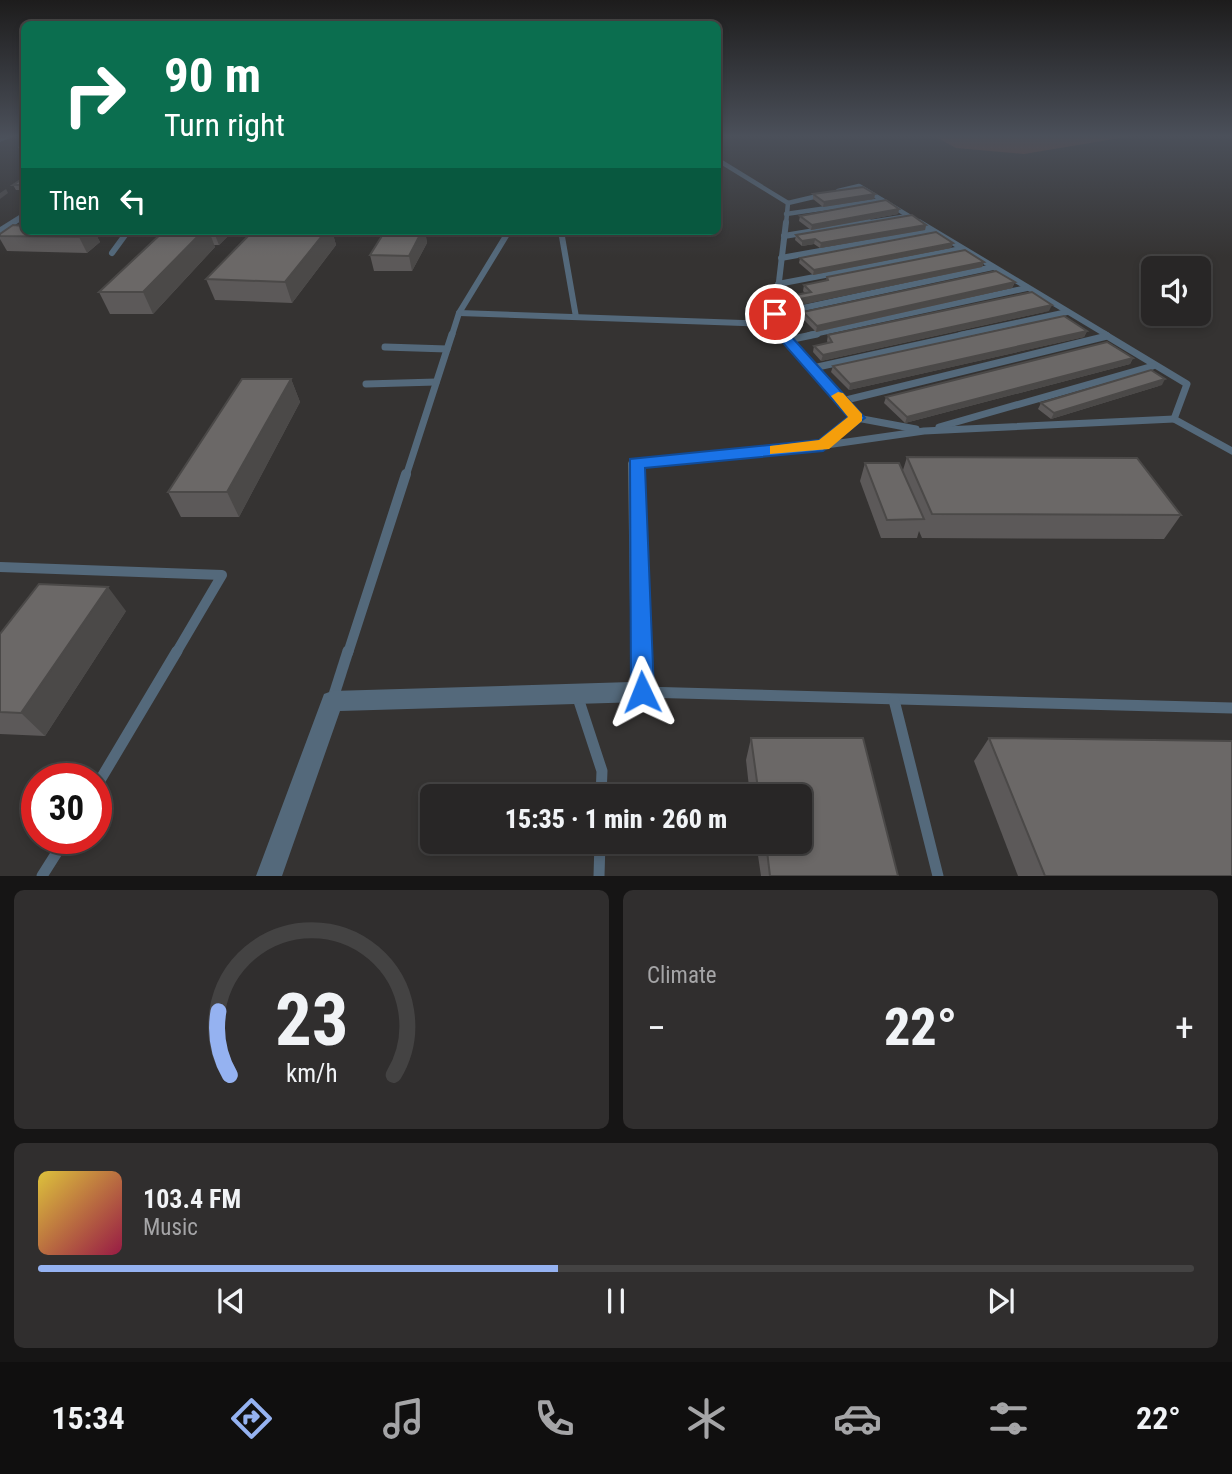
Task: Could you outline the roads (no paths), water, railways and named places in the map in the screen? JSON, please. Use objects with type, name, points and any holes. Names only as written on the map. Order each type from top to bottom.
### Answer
[{"type":"street","points":[[4,229],[21,217]]},
{"type":"street","points":[[269,876],[331,701],[642,692],[636,463],[823,445]]},
{"type":"lane","points":[[744,176],[788,202],[859,186],[1186,384],[1174,419]]},
{"type":"lane","points":[[786,214],[882,200]]},
{"type":"lane","points":[[774,324],[788,202]]},
{"type":"lane","points":[[784,236],[908,216]]},
{"type":"lane","points":[[781,258],[932,231]]},
{"type":"lane","points":[[112,253],[125,235]]},
{"type":"lane","points":[[331,701],[459,313],[507,235]]},
{"type":"lane","points":[[562,235],[576,317]]},
{"type":"lane","points":[[778,284],[962,248]]},
{"type":"lane","points":[[775,314],[993,267]]},
{"type":"lane","points":[[788,340],[1027,288]]},
{"type":"lane","points":[[813,368],[1067,312]]},
{"type":"lane","points":[[459,313],[774,324],[857,418],[924,431],[1153,366]]},
{"type":"lane","points":[[842,401],[1107,336]]},
{"type":"lane","points":[[385,347],[447,349]]},
{"type":"lane","points":[[366,384],[436,382]]},
{"type":"lane","points":[[823,445],[857,418]]},
{"type":"lane","points":[[823,445],[924,431],[1174,419],[1232,451]]},
{"type":"lane","points":[[0,567],[222,575],[110,763]]},
{"type":"lane","points":[[642,692],[1232,708]]},
{"type":"lane","points":[[577,695],[602,771],[601,784]]},
{"type":"lane","points":[[894,700],[938,876]]},
{"type":"lane","points":[[42,876],[56,854]]},
{"type":"lane","points":[[599,876],[600,854]]}]
